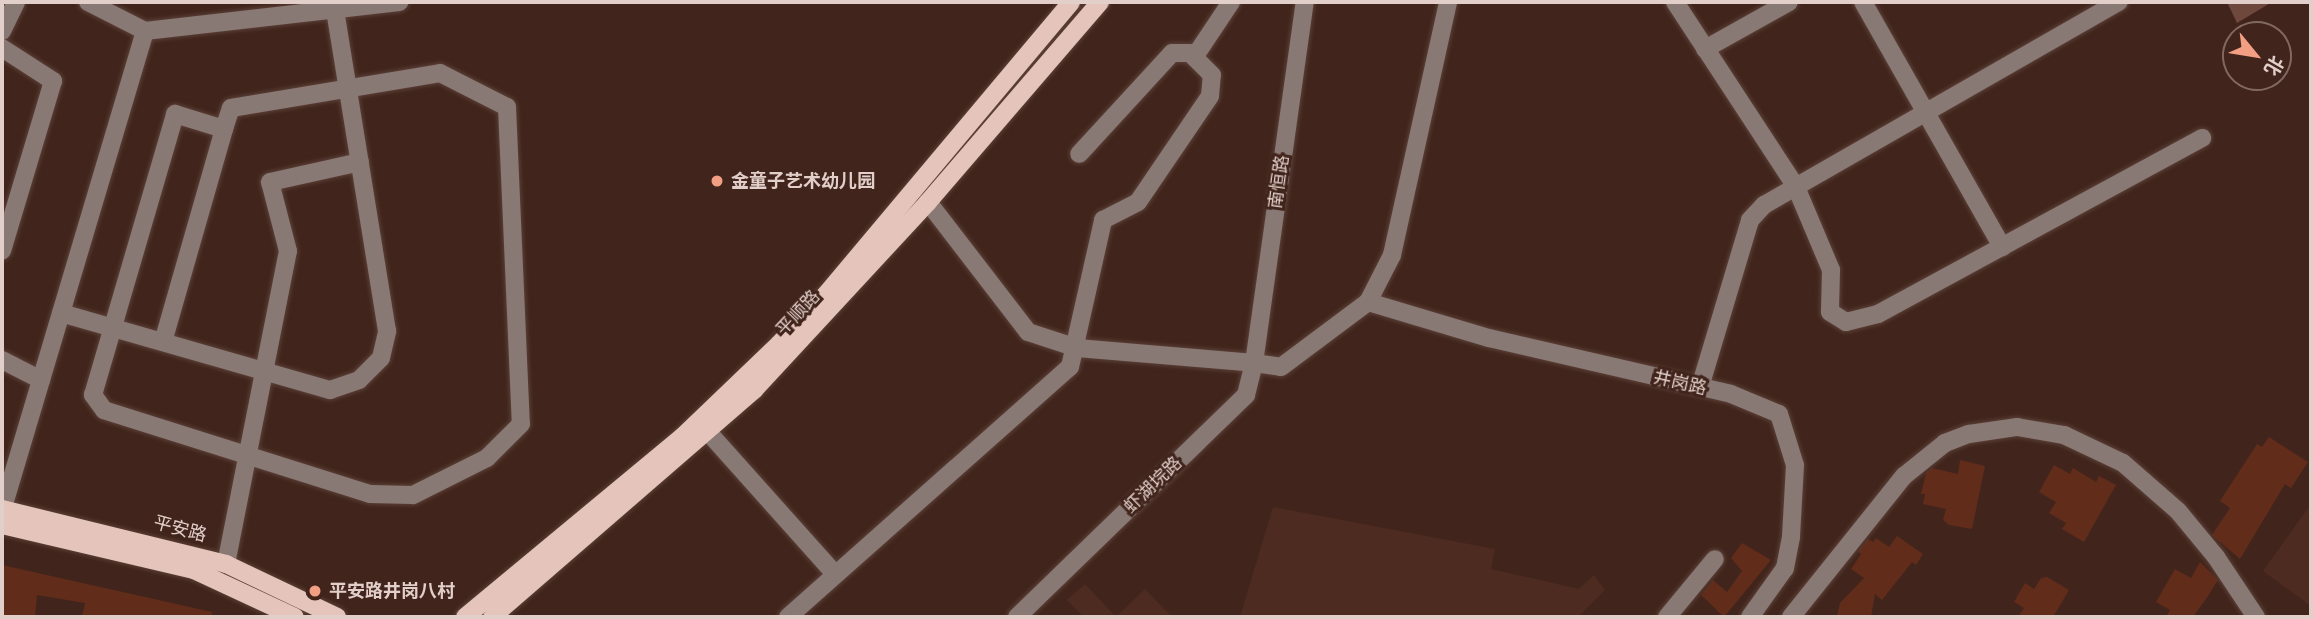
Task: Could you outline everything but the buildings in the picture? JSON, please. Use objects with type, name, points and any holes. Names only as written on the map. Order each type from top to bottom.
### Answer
[{"type":"main road","name":"平顺路","points":[[465,614],[682,437],[779,344],[871,241],[1071,2]]},
{"type":"main road","name":"平顺路","points":[[492,617],[709,433],[792,351],[928,202],[1100,2]]},
{"type":"main road","name":"平安路","points":[[2,510],[226,564],[337,617]]},
{"type":"main road","name":"平安路","points":[[2,525],[194,570],[263,610],[295,617]]},
{"type":"street","points":[[2,31],[16,2]]},
{"type":"street","points":[[88,2],[145,31],[399,2]]},
{"type":"street","points":[[1195,56],[1231,2]]},
{"type":"street","points":[[928,202],[1028,332],[1077,348],[1281,367],[1368,302],[1392,254],[1448,2]]},
{"type":"street","points":[[1675,2],[1796,187],[1831,270],[1830,312],[1846,322],[1878,314],[2202,138]]},
{"type":"street","points":[[1705,49],[1789,2]]},
{"type":"street","points":[[1863,2],[2002,247]]},
{"type":"street","points":[[1700,387],[1750,220],[1764,205],[2119,2]]},
{"type":"street","name":"南恒路","points":[[1254,363],[1303,3]]},
{"type":"street","points":[[61,313],[330,390],[359,380],[381,358],[387,331],[335,9]]},
{"type":"street","points":[[2,510],[145,31]]},
{"type":"street","points":[[2,48],[53,81],[2,251]]},
{"type":"street","points":[[788,617],[1070,367],[1077,348],[1103,220],[1138,202],[1210,96],[1212,75],[1195,56],[1172,53],[1079,154]]},
{"type":"street","points":[[163,342],[225,129],[231,108],[440,73],[507,107],[522,424],[487,458],[413,495],[370,494],[104,410],[93,395],[175,114],[225,129]]},
{"type":"street","points":[[226,564],[288,251],[270,182],[360,162]]},
{"type":"street","name":"井岗路","points":[[1368,302],[1489,338],[1700,387],[1779,414],[1795,465],[1794,511],[1785,568],[1750,617]]},
{"type":"street","points":[[2,360],[41,380]]},
{"type":"street","name":"虾湖垸路","points":[[1017,617],[1246,395],[1254,363]]},
{"type":"street","points":[[1791,617],[1904,476],[1945,443],[1969,434],[2017,427],[2064,435],[2123,463],[2178,511],[2216,556],[2256,617]]},
{"type":"street","points":[[709,433],[835,574]]},
{"type":"street","points":[[1667,617],[1715,559]]},
{"type":"shaded area","points":[[2227,2],[2272,2],[2240,21],[2236,21]]},
{"type":"shaded area","points":[[2311,504],[2311,606],[2263,571]]},
{"type":"shaded area","points":[[1273,507],[1495,549],[1491,569],[1579,589],[1594,575],[1605,590],[1578,617],[1240,617]]},
{"type":"shaded area","points":[[1085,584],[1116,617],[1084,617],[1067,600]]},
{"type":"shaded area","points":[[1145,589],[1172,617],[1116,617]]},
{"type":"place","name":"金童子艺术幼儿园","points":[[717,181]]},
{"type":"place","name":"平安路井岗八村","points":[[315,591]]}]
